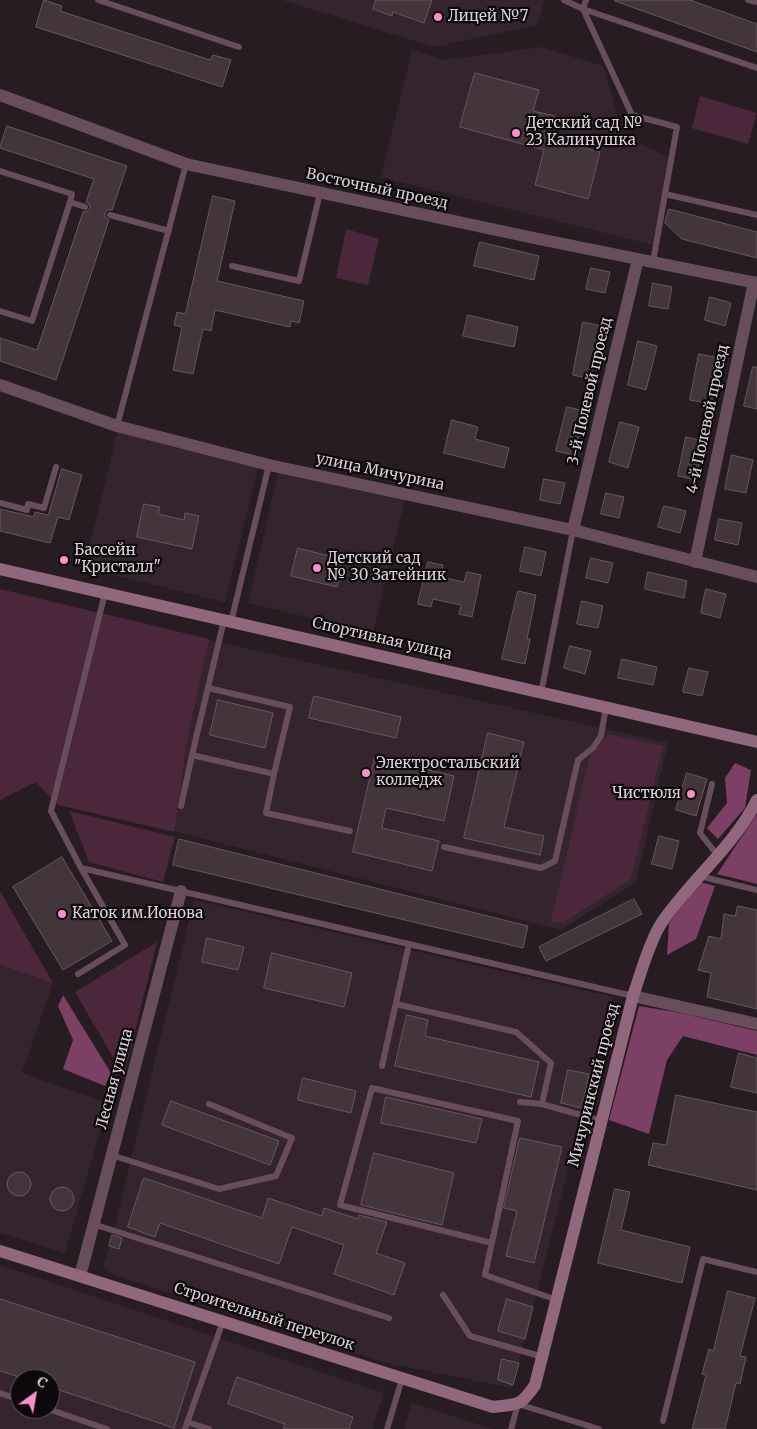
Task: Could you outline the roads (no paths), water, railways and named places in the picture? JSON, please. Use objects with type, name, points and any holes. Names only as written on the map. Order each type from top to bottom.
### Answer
[{"type":"street","name":"Восточный проезд","points":[[0,95],[186,164],[755,283]]},
{"type":"street","name":"3-й Полевой проезд","points":[[573,530],[638,259]]},
{"type":"street","name":"4-й Полевой проезд","points":[[695,562],[755,283]]},
{"type":"street","name":"улица Мичурина","points":[[0,385],[118,426],[269,464],[573,530],[757,577]]},
{"type":"street","name":"Спортивная улица","points":[[0,569],[757,742]]},
{"type":"street","name":"Мичуринский проезд","points":[[518,1404],[536,1385],[634,996],[651,944],[659,927],[747,819],[757,800]]},
{"type":"street","name":"Лесная улица","points":[[80,1276],[181,891]]},
{"type":"street","points":[[634,996],[757,1024]]},
{"type":"street","name":"Строительный переулок","points":[[0,1252],[493,1407],[518,1404]]},
{"type":"lane","points":[[98,0],[239,47]]},
{"type":"lane","points":[[564,0],[583,9],[757,68]]},
{"type":"lane","points":[[586,0],[583,9],[632,115],[678,127],[653,263]]},
{"type":"lane","points":[[748,0],[757,2]]},
{"type":"lane","points":[[118,426],[186,164]]},
{"type":"lane","points":[[0,171],[72,194],[32,321],[0,311]]},
{"type":"lane","points":[[232,266],[299,281],[320,193]]},
{"type":"lane","points":[[665,194],[757,215]]},
{"type":"lane","points":[[70,202],[85,207]]},
{"type":"lane","points":[[110,215],[169,231]]},
{"type":"lane","points":[[181,806],[208,688],[228,621],[269,464]]},
{"type":"lane","points":[[0,503],[27,510],[28,504],[44,508],[56,467]]},
{"type":"lane","points":[[541,693],[573,530]]},
{"type":"lane","points":[[78,974],[125,945],[51,811],[105,593]]},
{"type":"lane","points":[[208,688],[290,707],[266,813],[350,831]]},
{"type":"lane","points":[[444,847],[540,868],[555,861],[578,760],[593,748],[601,736],[606,707]]},
{"type":"lane","points":[[192,755],[274,774]]},
{"type":"lane","points":[[712,784],[700,833],[718,856]]},
{"type":"lane","points":[[81,868],[634,996]]},
{"type":"lane","points":[[699,876],[757,890]]},
{"type":"lane","points":[[382,1066],[409,944]]},
{"type":"lane","points":[[396,1004],[516,1032],[551,1063],[542,1104]]},
{"type":"lane","points":[[492,1243],[340,1205],[372,1088],[518,1121],[492,1243],[485,1275],[557,1300]]},
{"type":"lane","points":[[520,1102],[542,1104],[602,1122]]},
{"type":"lane","points":[[111,1156],[219,1189],[276,1176],[292,1138],[209,1104]]},
{"type":"lane","points":[[93,1224],[390,1318]]},
{"type":"lane","points":[[663,1421],[704,1258],[757,1272]]},
{"type":"lane","points":[[443,1295],[470,1336],[542,1357]]},
{"type":"lane","points":[[208,1429],[186,1426],[223,1322]]},
{"type":"lane","points":[[386,1429],[402,1379]]},
{"type":"lane","points":[[511,1429],[518,1404],[599,1429]]},
{"type":"lane","points":[[60,1413],[107,1429]]},
{"type":"place","name":"Лицей №7","points":[[438,17]]},
{"type":"place","name":"Детский сад № 23 Калинушка","points":[[516,133]]},
{"type":"place","name":"Бассейн \"Кристалл\"","points":[[64,560]]},
{"type":"place","name":"Детский сад № 30 Затейник","points":[[317,568]]},
{"type":"place","name":"Электростальский колледж","points":[[366,773]]},
{"type":"place","name":"Чистюля","points":[[691,794]]},
{"type":"place","name":"Каток им.Ионова","points":[[62,914]]}]
